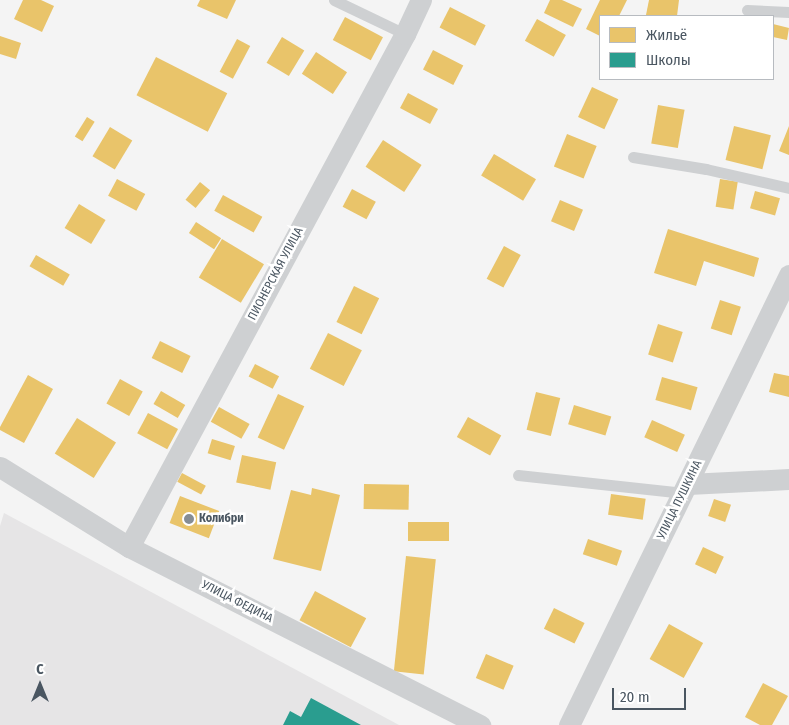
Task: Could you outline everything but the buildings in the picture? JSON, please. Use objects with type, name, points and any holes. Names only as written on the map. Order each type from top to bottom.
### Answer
[{"type":"street","name":"ПИОНЕРСКАЯ УЛИЦА","points":[[129,547],[405,34],[420,0]]},
{"type":"street","name":"УЛИЦА ПУШКИНА","points":[[569,725],[789,275]]},
{"type":"street","name":"УЛИЦА ФЕДИНА","points":[[0,467],[129,547],[480,725]]},
{"type":"street","points":[[686,489],[789,479]]},
{"type":"lane","points":[[334,0],[405,34]]},
{"type":"lane","points":[[747,10],[789,12]]},
{"type":"lane","points":[[633,157],[706,169],[789,188]]},
{"type":"lane","points":[[518,475],[686,489]]},
{"type":"shaded area","points":[[4,513],[399,725],[0,725],[0,526]]},
{"type":"place","name":"Колибри","points":[[189,519]]}]
